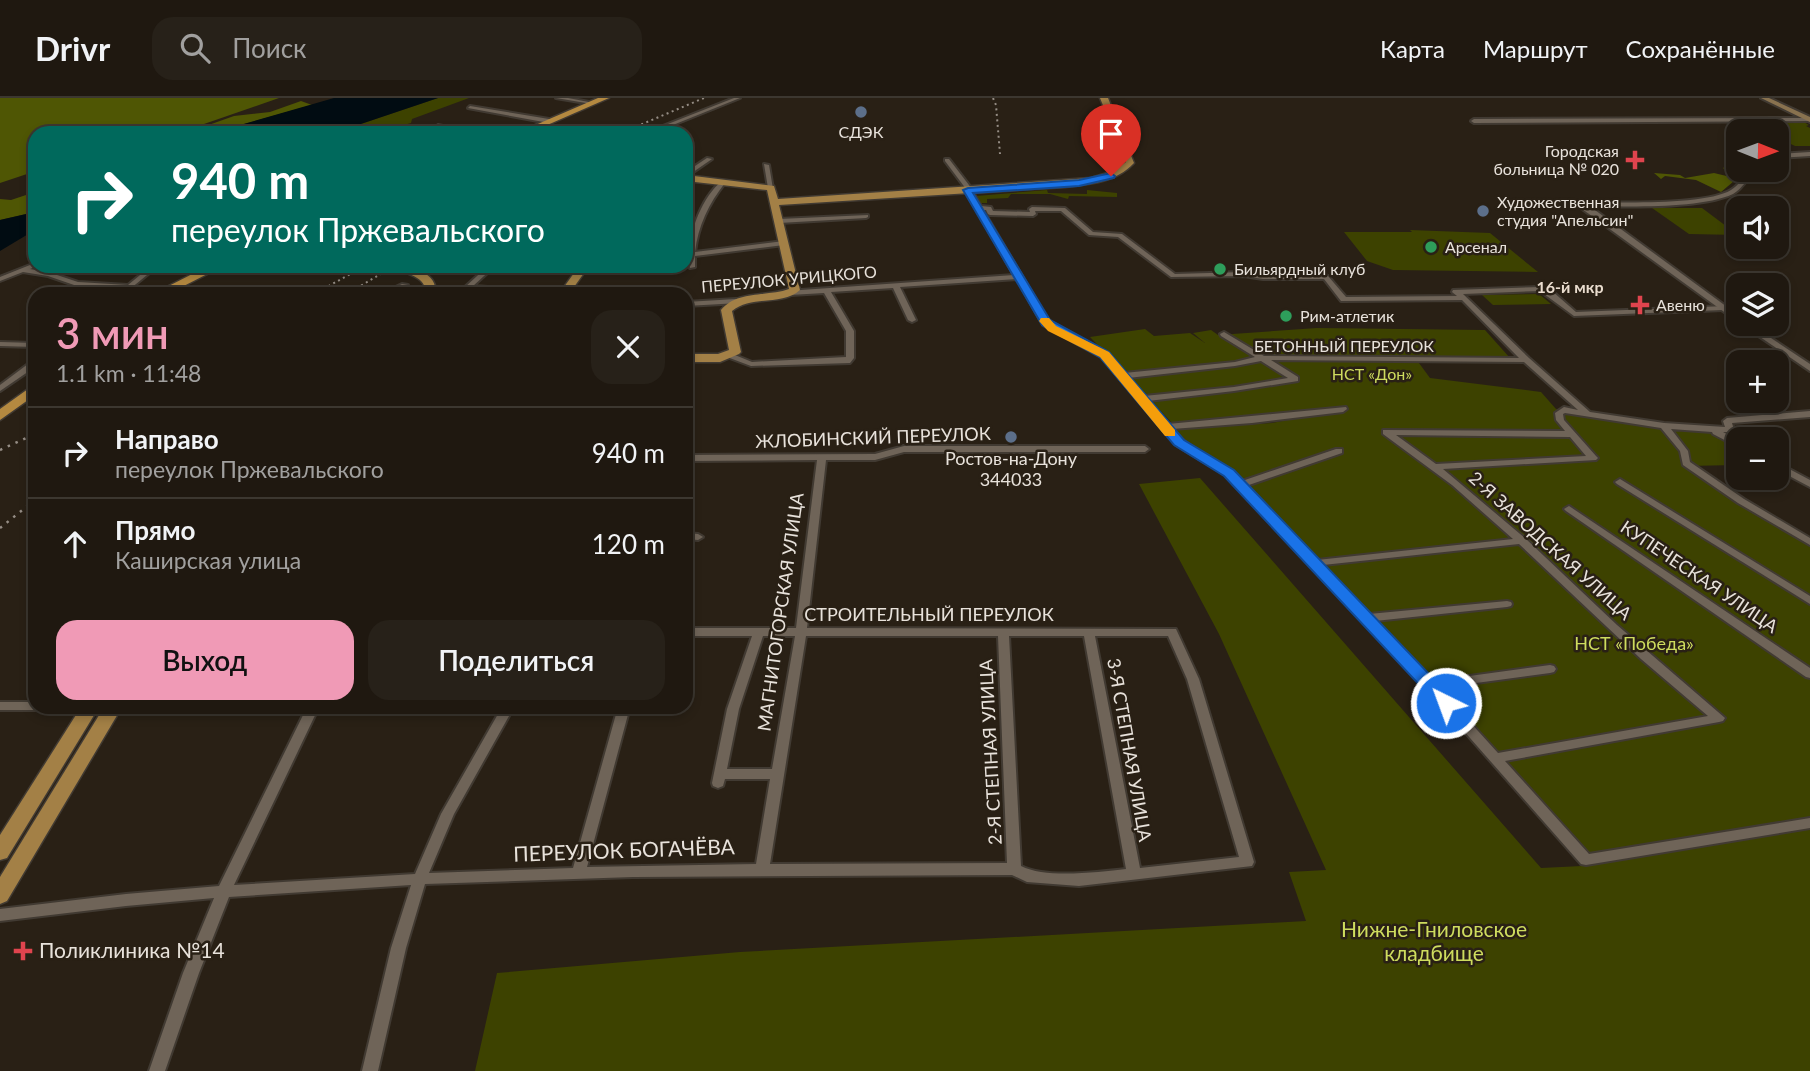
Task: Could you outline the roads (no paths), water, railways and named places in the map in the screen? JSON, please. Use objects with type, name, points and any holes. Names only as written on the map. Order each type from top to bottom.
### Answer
[{"type":"highway","points":[[537,126],[605,98]]},
{"type":"highway","points":[[174,287],[202,273]]},
{"type":"highway","points":[[181,287],[210,273]]},
{"type":"highway","points":[[0,407],[28,385]]},
{"type":"highway","points":[[0,416],[28,394]]},
{"type":"main road","points":[[776,202],[1065,184],[1111,176],[1124,170],[1130,163],[1104,98]]},
{"type":"main road","points":[[1764,98],[1809,119]]},
{"type":"main road","points":[[693,177],[771,188],[795,290],[790,293]]},
{"type":"main road","points":[[415,273],[425,277],[430,287]]},
{"type":"main road","points":[[427,273],[439,287]]},
{"type":"main road","name":"ПЕРЕУЛОК УРИЦКОГО","points":[[736,302],[790,293]]},
{"type":"main road","points":[[693,358],[730,355],[736,352],[726,310],[728,305],[736,302]]},
{"type":"main road","points":[[0,852],[86,714]]},
{"type":"main road","points":[[0,895],[109,714]]},
{"type":"street","points":[[558,98],[592,103]]},
{"type":"street","points":[[666,126],[738,98]]},
{"type":"street","points":[[470,107],[549,121]]},
{"type":"street","points":[[1474,121],[1809,119]]},
{"type":"street","points":[[1789,155],[1810,154]]},
{"type":"street","points":[[693,171],[709,159]]},
{"type":"street","points":[[947,160],[969,190],[1046,323],[1104,355],[1179,443],[1210,460],[1239,485],[1317,563],[1430,685],[1586,860],[1810,822]]},
{"type":"street","points":[[766,165],[771,188]]},
{"type":"street","points":[[1581,204],[1681,201],[1722,195],[1742,182]]},
{"type":"street","points":[[693,245],[700,222],[722,183]]},
{"type":"street","points":[[1581,204],[1726,310]]},
{"type":"street","points":[[979,208],[989,208],[990,213],[1030,214],[1033,214],[1032,209],[1063,209],[1091,234],[1120,234],[1173,276],[1244,274],[1263,277],[1326,277],[1344,299],[1464,299]]},
{"type":"street","points":[[779,221],[866,216]]},
{"type":"street","points":[[693,255],[784,243]]},
{"type":"street","points":[[0,279],[28,268]]},
{"type":"street","points":[[21,270],[28,271]]},
{"type":"street","points":[[42,273],[77,284],[130,287],[147,273]]},
{"type":"street","points":[[468,287],[484,273]]},
{"type":"street","name":"ПЕРЕУЛОК УРИЦКОГО","points":[[790,293],[1018,277]]},
{"type":"street","points":[[1448,284],[1587,413]]},
{"type":"street","points":[[400,287],[404,285]]},
{"type":"street","name":"ПЕРЕУЛОК УРИЦКОГО","points":[[896,286],[912,320]]},
{"type":"street","points":[[1456,292],[1541,289],[1574,314],[1723,308]]},
{"type":"street","points":[[730,355],[751,364],[847,361],[850,358],[850,331],[826,290]]},
{"type":"street","name":"ПЕРЕУЛОК УРИЦКОГО","points":[[693,304],[736,302]]},
{"type":"street","points":[[1142,399],[1292,379],[1224,334]]},
{"type":"street","points":[[1763,336],[1810,368]]},
{"type":"street","points":[[0,344],[28,345]]},
{"type":"street","name":"БЕТОННЫЙ ПЕРЕУЛОК","points":[[1122,376],[1234,364],[1262,358],[1527,360]]},
{"type":"street","points":[[0,389],[28,368]]},
{"type":"street","points":[[1164,427],[1343,409]]},
{"type":"street","points":[[1434,467],[1593,458],[1572,434],[1559,413],[1564,410],[1664,426],[1712,430],[1730,430],[1727,421],[1810,414]]},
{"type":"street","points":[[1664,426],[1684,451],[1686,463],[1741,501],[1810,542]]},
{"type":"street","points":[[1712,430],[1726,438]]},
{"type":"street","name":"2-Я ЗАВОДСКАЯ УЛИЦА","points":[[1496,758],[1719,718],[1644,656],[1522,541],[1434,467],[1386,432],[1572,434]]},
{"type":"street","name":"ЖЛОБИНСКИЙ ПЕРЕУЛОК","points":[[693,458],[875,457],[904,449],[1145,449]]},
{"type":"street","points":[[1239,485],[1339,451]]},
{"type":"street","name":"МАГНИТОГОРСКАЯ УЛИЦА","points":[[762,868],[801,633],[822,456]]},
{"type":"street","points":[[1789,473],[1810,484]]},
{"type":"street","points":[[1620,482],[1810,601]]},
{"type":"street","name":"КУПЕЧЕСКАЯ УЛИЦА","points":[[1569,509],[1810,674]]},
{"type":"street","points":[[693,537],[698,537]]},
{"type":"street","points":[[1317,563],[1522,541]]},
{"type":"street","points":[[1368,618],[1507,604]]},
{"type":"street","name":"СТРОИТЕЛЬНЫЙ ПЕРЕУЛОК","points":[[693,632],[1172,632],[1193,679],[1247,862]]},
{"type":"street","name":"МАГНИТОГОРСКАЯ УЛИЦА","points":[[759,632],[733,709],[719,779],[777,774]]},
{"type":"street","name":"2-Я СТЕПНАЯ УЛИЦА","points":[[1003,633],[1014,869]]},
{"type":"street","name":"3-Я СТЕПНАЯ УЛИЦА","points":[[1089,633],[1134,873]]},
{"type":"street","points":[[1430,685],[1550,668]]},
{"type":"street","points":[[0,706],[28,706]]},
{"type":"street","points":[[158,1071],[191,973],[224,891],[310,714]]},
{"type":"street","points":[[370,1071],[388,980],[421,880],[440,830],[504,714]]},
{"type":"street","points":[[579,872],[622,714]]},
{"type":"street","name":"ПЕРЕУЛОК БОГАЧЁВА","points":[[0,915],[86,903],[224,891],[579,872],[762,868],[1014,869],[1027,876],[1079,880],[1247,862]]},
{"type":"railway","points":[[638,126],[704,98]]},
{"type":"railway","points":[[993,98],[996,105],[1000,154]]},
{"type":"railway","points":[[327,287],[352,273]]},
{"type":"railway","points":[[359,287],[382,273]]},
{"type":"railway","points":[[0,450],[28,437]]},
{"type":"railway","points":[[0,528],[28,506]]},
{"type":"place","name":"СДЭК","points":[[861,112]]},
{"type":"place","name":"Городская больница № 020","points":[[1635,160]]},
{"type":"place","name":"Художественная студия \"Апельсин\"","points":[[1483,211]]},
{"type":"place","name":"Арсенал","points":[[1431,247]]},
{"type":"place","name":"Бильярдный клуб","points":[[1220,269]]},
{"type":"place","name":"Авеню","points":[[1640,305]]},
{"type":"place","name":"Рим-атлетик","points":[[1286,316]]},
{"type":"place","name":"Ростов-на-Дону 344033","points":[[1011,437]]},
{"type":"place","name":"Поликлиника №14","points":[[23,951]]},
{"type":"district","name":"16-й мкр","points":[[1570,287]]},
{"type":"park label","name":"НСТ «Дон»","points":[[1372,374]]},
{"type":"park label","name":"НСТ «Победа»","points":[[1634,644]]},
{"type":"park label","name":"Нижне-Гниловское кладбище","points":[[1434,942]]}]
